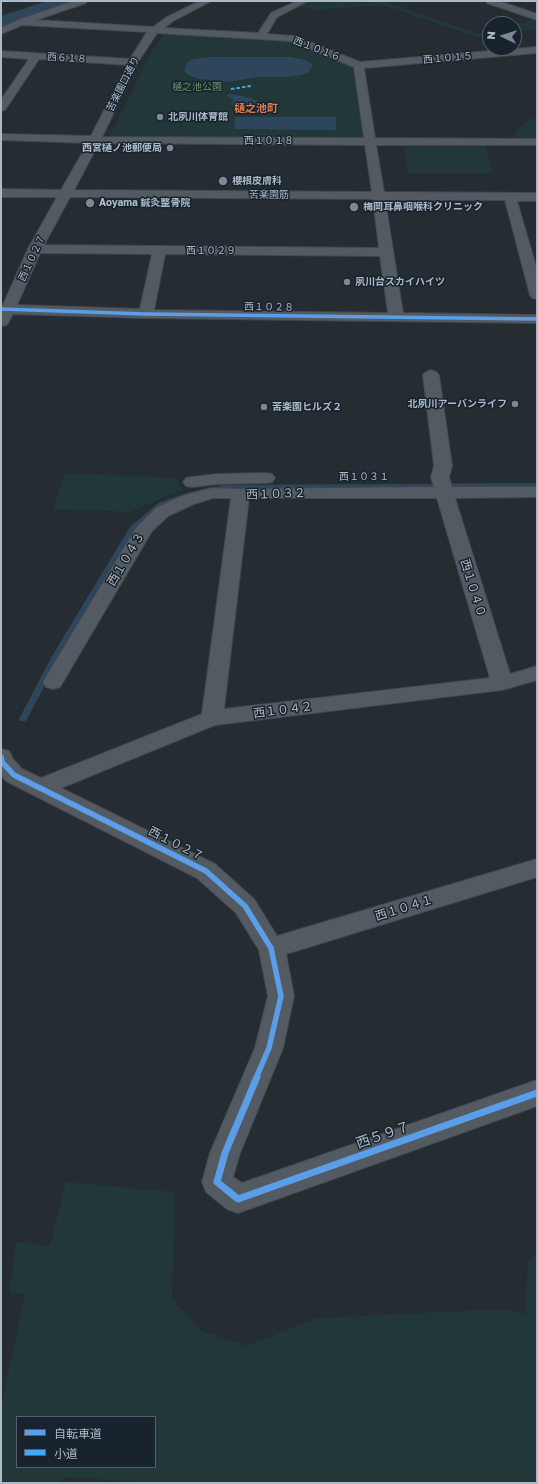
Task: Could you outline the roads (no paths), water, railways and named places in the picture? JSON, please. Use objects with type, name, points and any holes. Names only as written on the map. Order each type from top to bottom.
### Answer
[{"type":"street","points":[[1,31],[21,22],[83,1]]},
{"type":"street","name":"苦楽園口通り","points":[[64,193],[95,140],[133,62],[153,31],[170,19],[207,1]]},
{"type":"street","points":[[260,36],[274,15],[304,1]]},
{"type":"street","points":[[490,1],[535,15]]},
{"type":"street","name":"西１０１６","points":[[21,22],[153,31],[292,38],[359,65]]},
{"type":"street","points":[[94,38],[104,27]]},
{"type":"street","points":[[74,58],[84,48]]},
{"type":"street","name":"西１０１５","points":[[359,65],[537,50]]},
{"type":"street","name":"西６１８","points":[[1,54],[133,62]]},
{"type":"street","points":[[1,108],[36,56]]},
{"type":"street","points":[[359,65],[396,317]]},
{"type":"street","name":"西１０１８","points":[[1,137],[95,140],[537,142]]},
{"type":"street","name":"苦楽園筋","points":[[1,193],[537,197]]},
{"type":"street","name":"西１０２７","points":[[1,323],[5,310],[64,193]]},
{"type":"street","points":[[510,197],[537,295]]},
{"type":"street","name":"西１０２９","points":[[35,249],[386,252]]},
{"type":"street","points":[[146,314],[159,250]]},
{"type":"street","name":"西１０２８","points":[[5,310],[146,314],[537,319]]},
{"type":"street","points":[[431,375],[443,466],[442,485],[537,478]]},
{"type":"street","points":[[192,482],[218,479],[243,486]]},
{"type":"street","name":"西１０３２","points":[[212,718],[243,486],[442,485],[537,492]]},
{"type":"street","name":"西１０４０","points":[[442,485],[502,683]]},
{"type":"street","name":"西１０４３","points":[[53,682],[145,528],[162,512],[188,500],[243,486]]},
{"type":"street","name":"西１０４２","points":[[40,787],[212,718],[502,683],[537,673]]},
{"type":"street","name":"西１０２７","points":[[1,757],[2,762],[14,776],[40,787],[206,870],[245,906],[271,948],[274,957],[280,996],[269,1048],[225,1153],[217,1182],[238,1199]]},
{"type":"street","name":"西１０４１","points":[[271,948],[537,868]]},
{"type":"street","name":"西５９７","points":[[238,1199],[537,1093]]},
{"type":"water","points":[[209,57],[291,57],[305,60],[312,64],[312,67],[309,72],[301,75],[287,77],[257,77],[229,82],[199,79],[188,75],[184,71],[186,63],[194,59]]},
{"type":"water","points":[[233,94],[254,99],[257,101],[256,105],[243,109],[232,106],[233,99],[226,95]]},
{"type":"water","points":[[235,117],[336,117],[336,130],[234,129]]},
{"type":"waterway","points":[[1,23],[67,1]]},
{"type":"waterway","points":[[23,719],[56,656],[133,527],[160,504],[192,493],[224,487],[537,485]]},
{"type":"place","name":"北夙川体育館","points":[[160,117]]},
{"type":"place","name":"西宮樋ノ池郵便局","points":[[170,148]]},
{"type":"place","name":"櫻根皮膚科","points":[[223,181]]},
{"type":"place","name":"Aoyama 鍼灸整骨院","points":[[90,203]]},
{"type":"place","name":"梅岡耳鼻咽喉科クリニック","points":[[354,207]]},
{"type":"place","name":"夙川台スカイハイツ","points":[[347,282]]},
{"type":"place","name":"北夙川アーバンライフ","points":[[515,404]]},
{"type":"place","name":"苦楽園ヒルズ２","points":[[264,407]]},
{"type":"district","name":"樋之池町","points":[[256,109]]},
{"type":"park label","name":"樋之池公園","points":[[197,87]]}]
